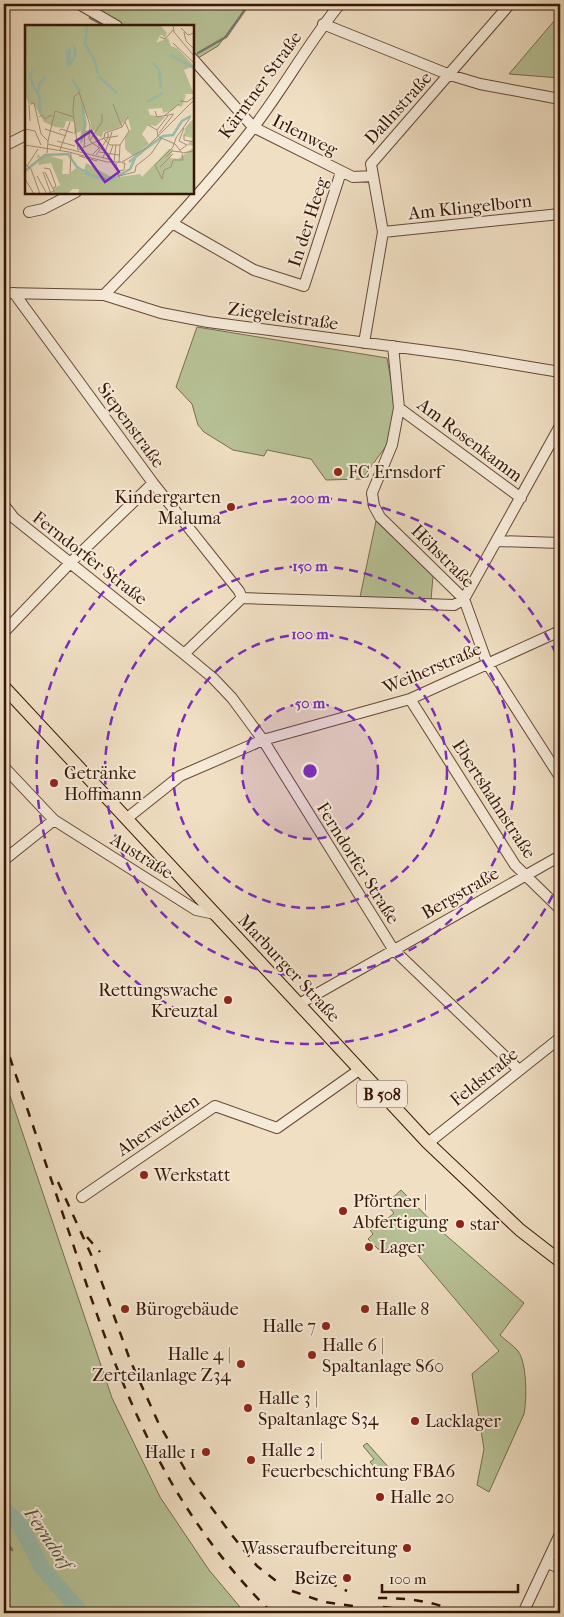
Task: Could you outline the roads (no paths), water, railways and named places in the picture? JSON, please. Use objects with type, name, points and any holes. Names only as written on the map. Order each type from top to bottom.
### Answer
[{"type":"main road","name":"Marburger Straße","points":[[4,687],[428,1143],[520,1230],[560,1260]]},
{"type":"street","points":[[79,4],[115,25]]},
{"type":"street","name":"Kärntner Straße","points":[[104,295],[172,223],[253,127],[323,24],[340,4]]},
{"type":"street","name":"Dallnstraße","points":[[364,343],[383,232],[371,164],[510,4]]},
{"type":"street","points":[[323,24],[450,75],[480,84],[560,99]]},
{"type":"street","name":"Irlenweg","points":[[194,60],[253,127],[353,177],[373,176]]},
{"type":"street","points":[[4,146],[25,136]]},
{"type":"street","name":"In der Heeg","points":[[172,223],[254,270],[304,286],[341,172]]},
{"type":"street","points":[[29,212],[44,209],[72,194]]},
{"type":"street","name":"Am Klingelborn","points":[[383,232],[560,214]]},
{"type":"street","name":"Ziegeleistraße","points":[[9,293],[104,295],[161,313],[208,322],[392,346],[560,372]]},
{"type":"street","name":"Siepenstraße","points":[[9,293],[239,591],[242,598]]},
{"type":"street","name":"Höhstraße","points":[[392,346],[399,408],[392,445],[372,493],[374,506],[380,517],[464,599],[487,663],[560,777]]},
{"type":"street","name":"Am Rosenkamm","points":[[399,408],[521,498]]},
{"type":"street","name":"Am Rosenkamm","points":[[464,599],[560,426]]},
{"type":"street","points":[[4,632],[70,563],[154,483]]},
{"type":"street","name":"Ferndorfer Straße","points":[[4,505],[14,518],[184,654],[213,678],[232,698],[263,740],[393,949],[519,1070]]},
{"type":"street","points":[[497,541],[560,543]]},
{"type":"street","points":[[184,654],[242,598],[454,605],[464,599]]},
{"type":"street","name":"Weiherstraße","points":[[126,819],[180,776],[263,740],[410,699],[560,631]]},
{"type":"street","name":"Ebertshahnstraße","points":[[410,699],[515,865],[560,909]]},
{"type":"street","name":"Austraße","points":[[4,767],[54,820],[196,910],[215,914]]},
{"type":"street","points":[[4,860],[54,820]]},
{"type":"street","name":"Bergstraße","points":[[299,1004],[560,856]]},
{"type":"street","name":"Feldstraße","points":[[428,1143],[560,1038]]},
{"type":"street","name":"Aherweiden","points":[[82,1197],[215,1106],[277,1128],[360,1070]]},
{"type":"street","points":[[524,1613],[560,1534]]},
{"type":"street","points":[[547,1563],[560,1568]]},
{"type":"waterway","points":[[198,53],[226,37],[249,4]]},
{"type":"waterway","points":[[90,18],[103,25]]},
{"type":"waterway","name":"Ferndorf","points":[[4,1509],[20,1525],[42,1568],[82,1613]]},
{"type":"waterway","points":[[4,1538],[12,1550]]},
{"type":"railway","points":[[4,1040],[109,1346],[128,1395],[149,1441],[174,1486],[202,1530],[234,1572],[272,1613]]},
{"type":"railway","points":[[58,1182],[94,1261],[130,1360],[158,1422],[191,1480],[231,1534],[257,1566],[280,1584]]},
{"type":"railway","points":[[87,1237],[100,1252]]},
{"type":"railway","points":[[312,1575],[347,1591]]},
{"type":"railway","points":[[292,1591],[324,1602],[360,1607]]},
{"type":"railway","points":[[378,1598],[420,1601],[460,1613]]},
{"type":"railway","points":[[383,1607],[433,1613]]},
{"type":"place","name":"FC Ernsdorf","points":[[338,472]]},
{"type":"place","name":"Kindergarten Maluma","points":[[231,507]]},
{"type":"place","name":"Getränke Hoffmann","points":[[54,783]]},
{"type":"place","name":"Rettungswache Kreuztal","points":[[228,1000]]},
{"type":"place","name":"Werkstatt","points":[[144,1175]]},
{"type":"place","name":"Pförtner | Abfertigung","points":[[343,1211]]},
{"type":"place","name":"star","points":[[460,1224]]},
{"type":"place","name":"Lager","points":[[369,1247]]},
{"type":"place","name":"Bürogebäude","points":[[125,1309]]},
{"type":"place","name":"Halle 8","points":[[365,1309]]},
{"type":"place","name":"Halle 7","points":[[326,1326]]},
{"type":"place","name":"Halle 6 | Spaltanlage S60","points":[[312,1355]]},
{"type":"place","name":"Halle 4 | Zerteilanlage Z34","points":[[241,1364]]},
{"type":"place","name":"Halle 3 | Spaltanlage S34","points":[[248,1408]]},
{"type":"place","name":"Lacklager","points":[[415,1421]]},
{"type":"place","name":"Halle 1","points":[[206,1452]]},
{"type":"place","name":"Halle 2 | Feuerbeschichtung FBA6","points":[[251,1460]]},
{"type":"place","name":"Halle 20","points":[[380,1497]]},
{"type":"place","name":"Wasseraufbereitung","points":[[407,1548]]},
{"type":"place","name":"Beize","points":[[347,1578]]}]
